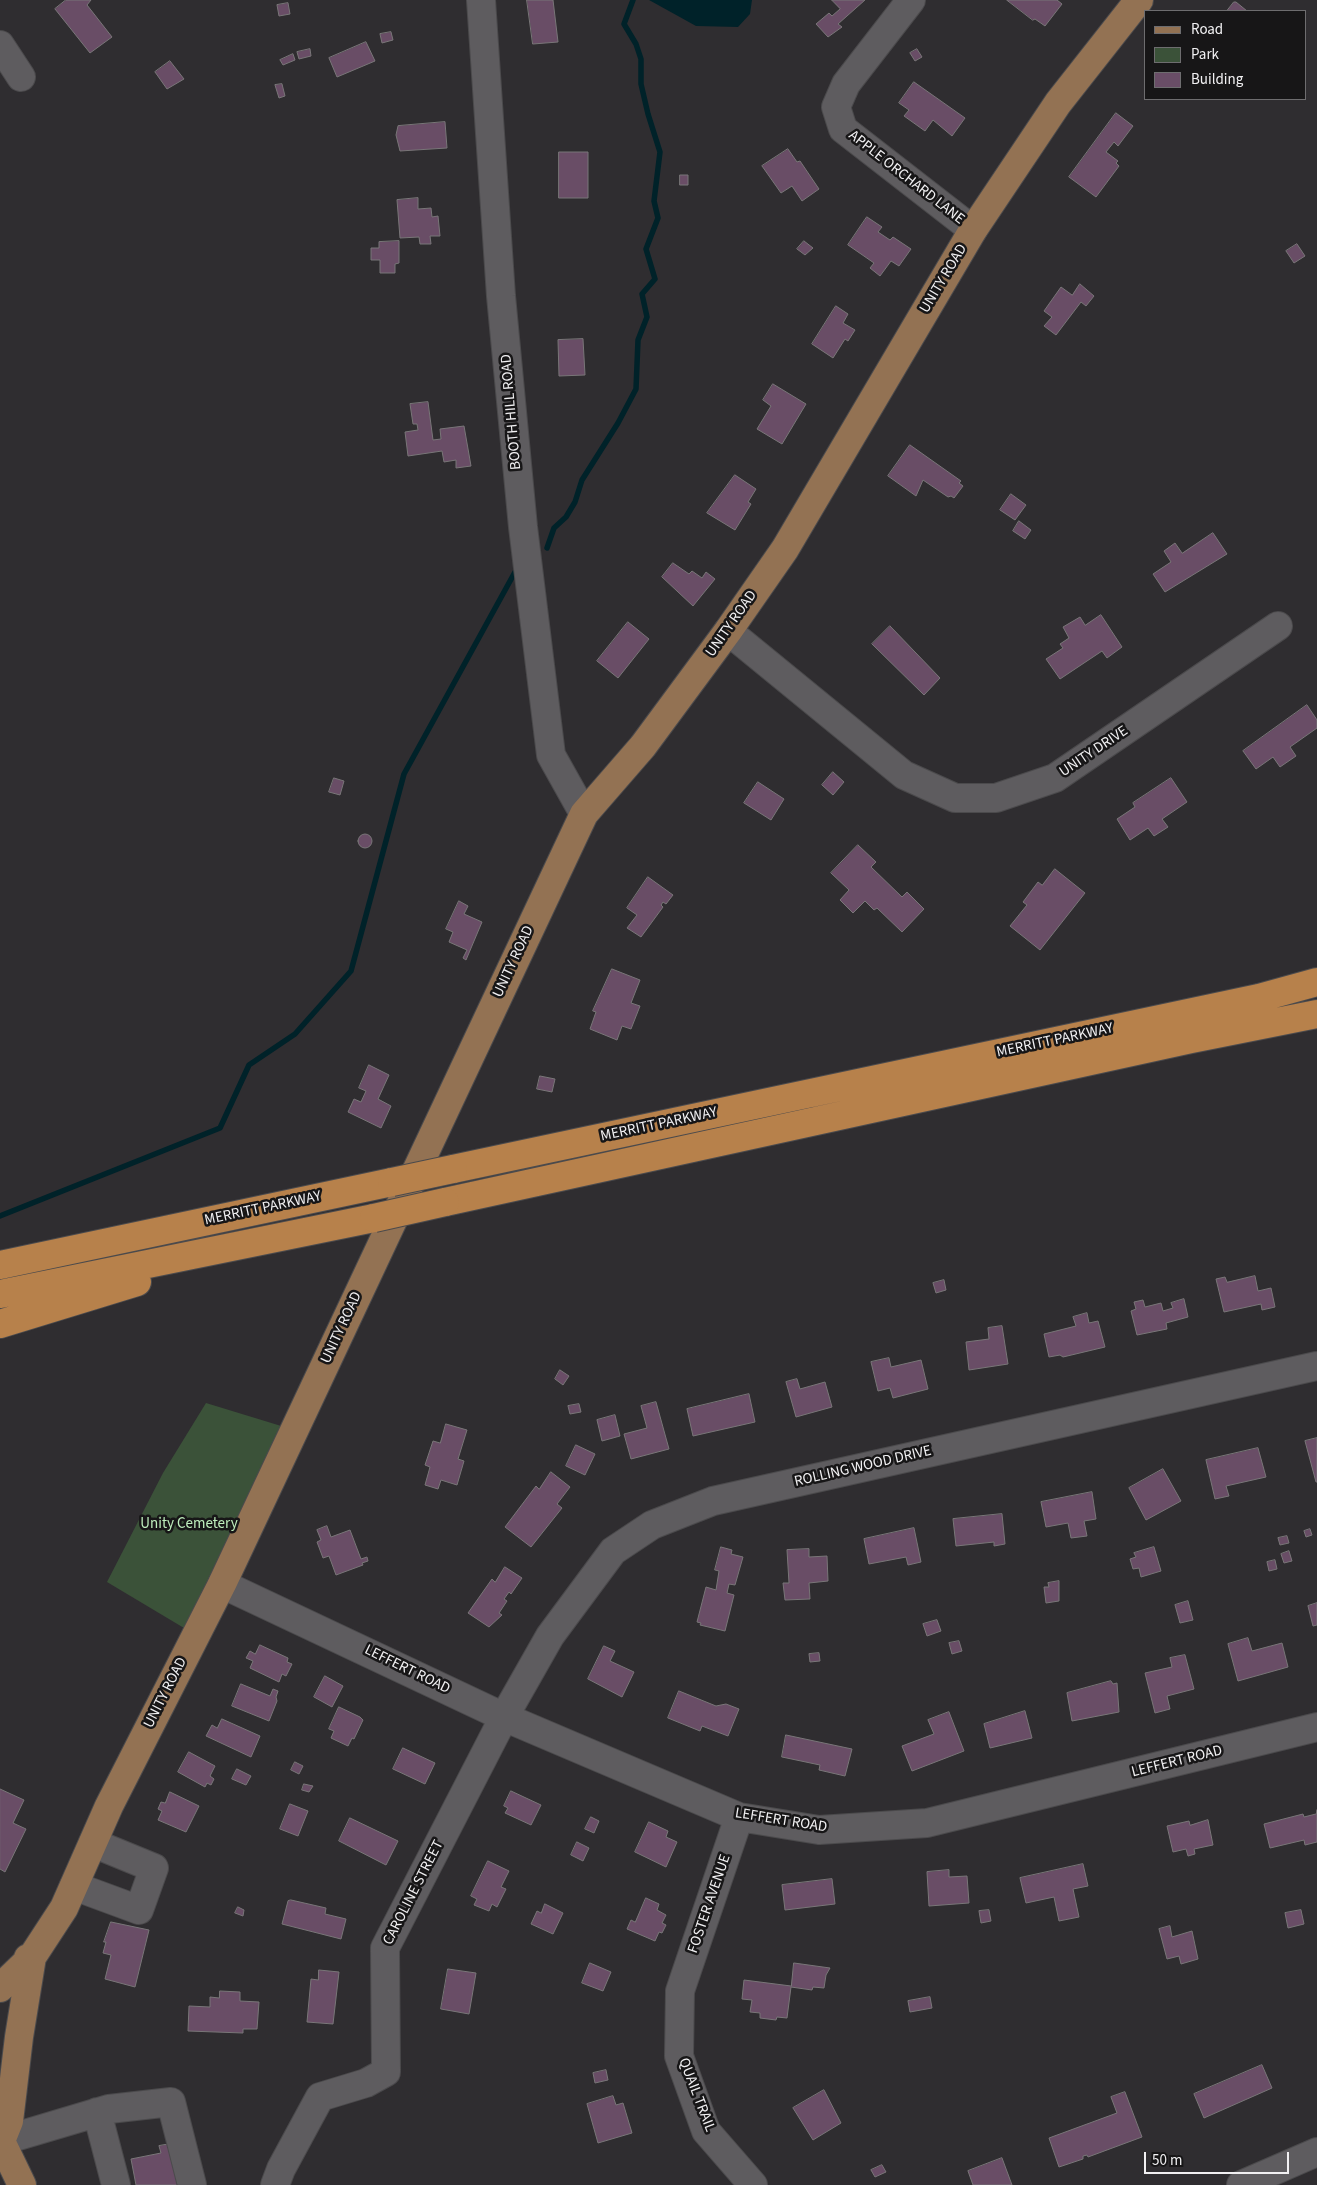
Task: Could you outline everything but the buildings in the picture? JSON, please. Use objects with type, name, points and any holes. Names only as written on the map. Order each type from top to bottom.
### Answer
[{"type":"highway","name":"MERRITT PARKWAY","points":[[0,1265],[1259,998],[1317,982]]},
{"type":"highway","name":"MERRITT PARKWAY","points":[[0,1294],[374,1218],[1172,1043],[1317,1014]]},
{"type":"highway","points":[[0,1324],[286,1236]]},
{"type":"main road","name":"UNITY ROAD","points":[[0,1988],[32,1957],[64,1908],[109,1806],[222,1584],[584,814],[643,746],[728,631],[785,548],[973,230],[1058,103],[1139,0]]},
{"type":"main road","points":[[0,1966],[32,1957],[19,2037],[9,2121],[0,2140],[22,2185]]},
{"type":"street","name":"BOOTH HILL ROAD","points":[[481,0],[504,325],[523,526],[548,735],[551,755],[584,814]]},
{"type":"street","name":"APPLE ORCHARD LANE","points":[[911,0],[846,84],[836,107],[844,130],[973,230]]},
{"type":"street","points":[[0,45],[21,77]]},
{"type":"street","name":"UNITY DRIVE","points":[[728,631],[904,775],[954,798],[996,798],[1055,778],[1278,626]]},
{"type":"street","name":"ROLLING WOOD DRIVE","points":[[504,1717],[550,1636],[613,1551],[652,1525],[713,1501],[1317,1366]]},
{"type":"street","name":"LEFFERT ROAD","points":[[222,1584],[391,1662],[504,1717],[739,1817],[819,1830],[927,1823],[1317,1727]]},
{"type":"street","name":"CAROLINE STREET","points":[[275,2185],[285,2160],[320,2097],[366,2084],[386,2072],[385,1948],[504,1717]]},
{"type":"street","name":"FOSTER AVENUE","points":[[680,1991],[739,1817]]},
{"type":"street","points":[[74,1886],[139,1910],[154,1868],[93,1843]]},
{"type":"street","name":"QUAIL TRAIL","points":[[680,1991],[679,2056],[706,2131],[753,2185]]},
{"type":"street","points":[[0,2140],[97,2112],[170,2102],[192,2185]]},
{"type":"street","points":[[97,2112],[116,2185]]},
{"type":"street","points":[[1241,2185],[1317,2152]]},
{"type":"green space","name":"Unity Cemetery","points":[[206,1403],[291,1429],[228,1552],[184,1628],[107,1582],[163,1473]]},
{"type":"water","points":[[649,0],[752,0],[750,14],[738,27],[696,26]]},
{"type":"waterway","points":[[547,548],[554,528],[566,517],[575,502],[582,480],[618,423],[636,389],[638,340],[647,317],[642,294],[655,279],[646,249],[658,218],[654,201],[660,152],[641,84],[641,59],[636,44],[624,24],[633,0]]},
{"type":"waterway","points":[[0,1216],[220,1128],[249,1065],[295,1034],[351,971],[404,774],[515,572]]}]
